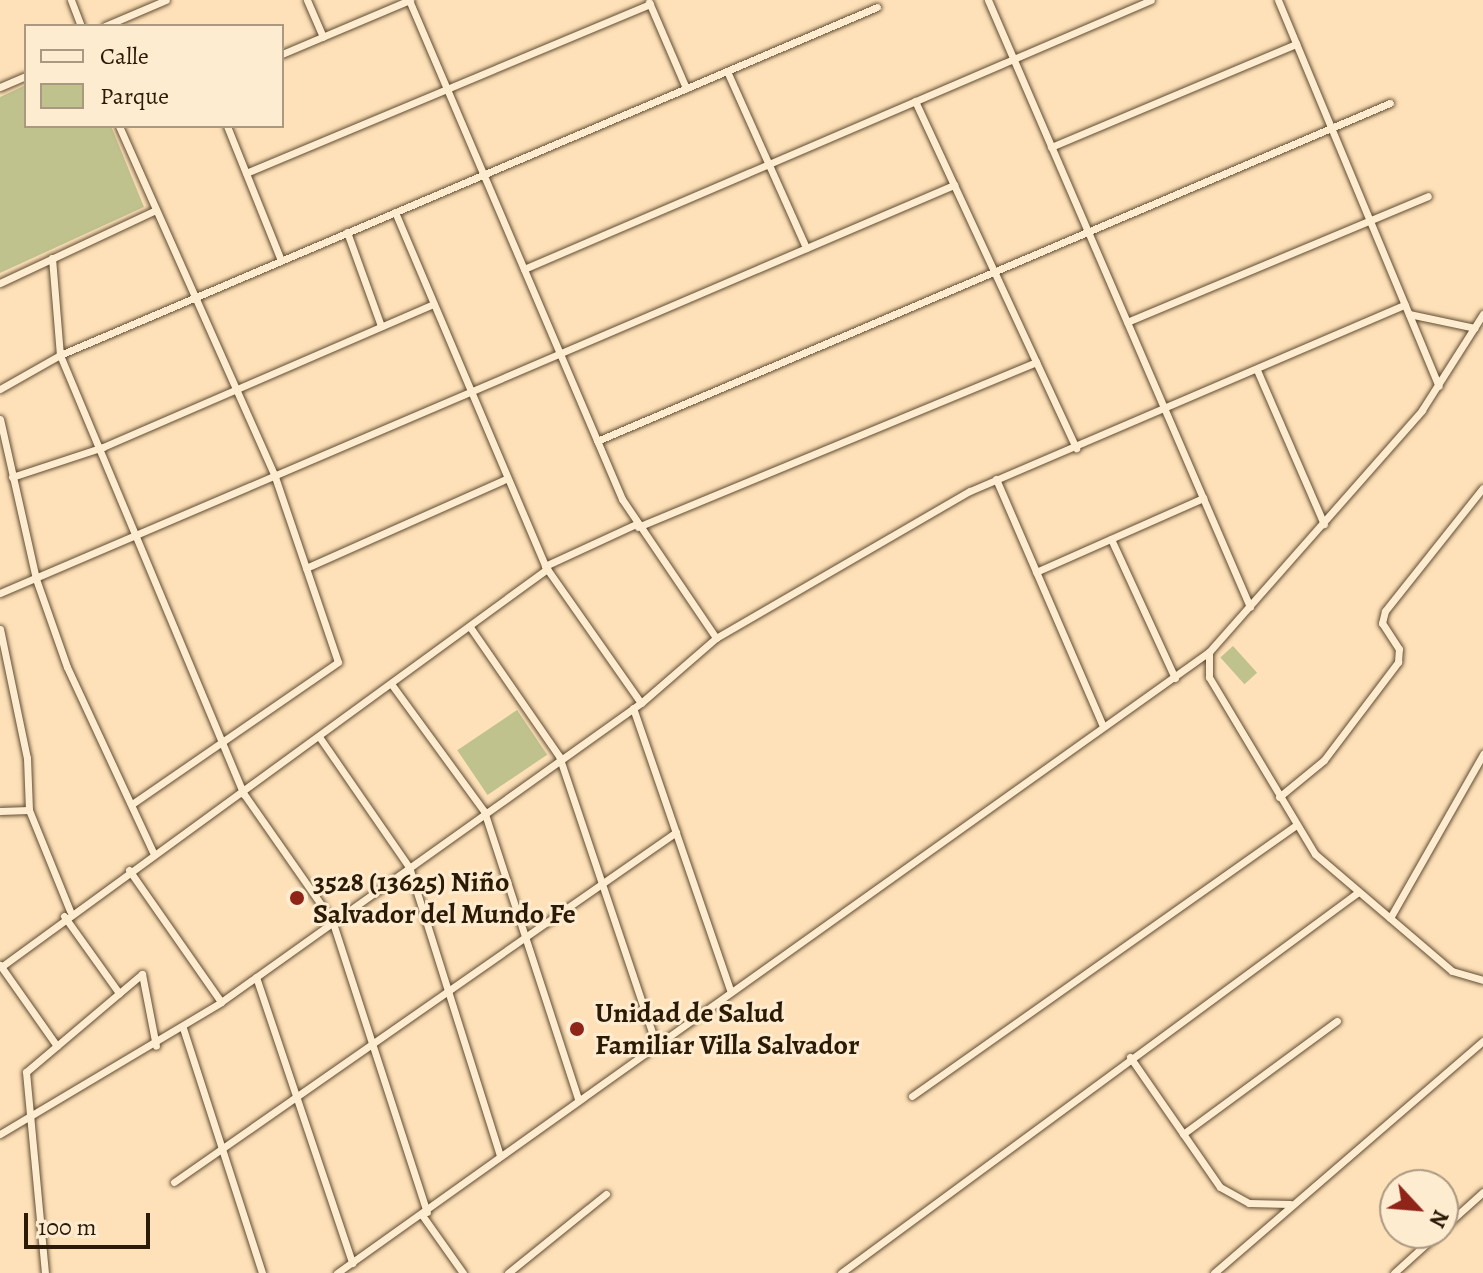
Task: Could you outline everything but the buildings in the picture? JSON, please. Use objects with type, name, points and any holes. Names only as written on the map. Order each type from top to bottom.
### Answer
[{"type":"street","points":[[71,0],[80,24]]},
{"type":"street","points":[[110,24],[166,0]]},
{"type":"street","points":[[307,0],[323,37]]},
{"type":"street","points":[[284,53],[410,0],[597,441],[637,525],[716,638]]},
{"type":"street","points":[[988,0],[1250,607]]},
{"type":"street","points":[[524,269],[1151,0]]},
{"type":"street","points":[[1278,0],[1439,386]]},
{"type":"street","points":[[246,173],[649,2],[686,88]]},
{"type":"street","points":[[0,389],[60,355],[347,232],[485,177],[877,7]]},
{"type":"street","points":[[1051,147],[1296,44]]},
{"type":"street","points":[[727,71],[806,248]]},
{"type":"street","points":[[0,87],[24,77]]},
{"type":"street","points":[[915,101],[1076,448]]},
{"type":"street","points":[[597,441],[1390,103]]},
{"type":"street","points":[[120,128],[232,391],[275,477],[338,662],[132,804]]},
{"type":"street","points":[[228,128],[281,260]]},
{"type":"street","points":[[0,593],[140,536],[469,390],[954,185]]},
{"type":"street","points":[[1127,322],[1428,196]]},
{"type":"street","points":[[0,283],[154,211]]},
{"type":"street","points":[[395,212],[546,568],[641,703]]},
{"type":"street","points":[[347,232],[381,326]]},
{"type":"street","points":[[52,258],[60,355],[103,447],[244,794],[332,920],[424,1214],[463,1273]]},
{"type":"street","points":[[12,477],[103,447],[433,304]]},
{"type":"street","points":[[0,1134],[34,1120],[156,1046],[221,1002],[559,756],[641,703],[716,638],[996,479],[1076,448],[1405,305]]},
{"type":"street","points":[[1409,314],[1475,328]]},
{"type":"street","points":[[337,1273],[424,1214],[655,1042],[731,992],[1209,652],[1324,524],[1439,386],[1483,314]]},
{"type":"street","points":[[57,1046],[0,966],[153,852],[244,794],[546,568],[637,525],[1036,362]]},
{"type":"street","points":[[1257,370],[1324,524]]},
{"type":"street","points":[[0,419],[36,579],[67,667],[153,852]]},
{"type":"street","points":[[306,568],[506,479]]},
{"type":"street","points":[[996,479],[1103,726]]},
{"type":"street","points":[[1279,797],[1324,760],[1398,662],[1399,649],[1382,623],[1385,611],[1483,488]]},
{"type":"street","points":[[1036,572],[1203,498]]},
{"type":"street","points":[[1111,539],[1175,678]]},
{"type":"street","points":[[470,627],[559,756],[655,1042]]},
{"type":"street","points":[[0,629],[25,744],[29,810],[67,914],[119,993]]},
{"type":"street","points":[[1209,652],[1209,677],[1296,825],[1357,893],[1452,971],[1483,980]]},
{"type":"street","points":[[392,685],[484,811],[578,1098]]},
{"type":"street","points":[[633,708],[731,992]]},
{"type":"street","points":[[320,738],[409,867],[500,1156]]},
{"type":"street","points":[[1390,918],[1483,754]]},
{"type":"street","points":[[0,811],[29,810]]},
{"type":"street","points":[[912,1096],[1296,825]]},
{"type":"street","points":[[174,1182],[676,832]]},
{"type":"street","points":[[129,870],[221,1002]]},
{"type":"street","points":[[841,1273],[1130,1057],[1357,893]]},
{"type":"street","points":[[45,1273],[34,1120],[26,1072],[142,974],[156,1046]]},
{"type":"street","points":[[256,977],[352,1263]]},
{"type":"street","points":[[1183,1134],[1337,1021]]},
{"type":"street","points":[[183,1028],[262,1273]]},
{"type":"street","points":[[1214,1273],[1483,1041]]},
{"type":"street","points":[[1130,1057],[1183,1134],[1233,1196],[1274,1207],[1294,1202]]},
{"type":"street","points":[[1459,1214],[1483,1192]]},
{"type":"street","points":[[508,1273],[606,1194]]},
{"type":"street","points":[[1394,1273],[1420,1249]]},
{"type":"green space","points":[[24,86],[24,128],[112,128],[144,207],[0,273],[0,97]]},
{"type":"green space","points":[[1233,646],[1257,673],[1244,684],[1220,657]]},
{"type":"green space","points":[[517,710],[547,755],[488,795],[457,750]]},
{"type":"place","name":"3528 (13625) Niño Salvador del Mundo Fe","points":[[297,898]]},
{"type":"place","name":"Unidad de Salud Familiar Villa Salvador","points":[[577,1029]]}]
